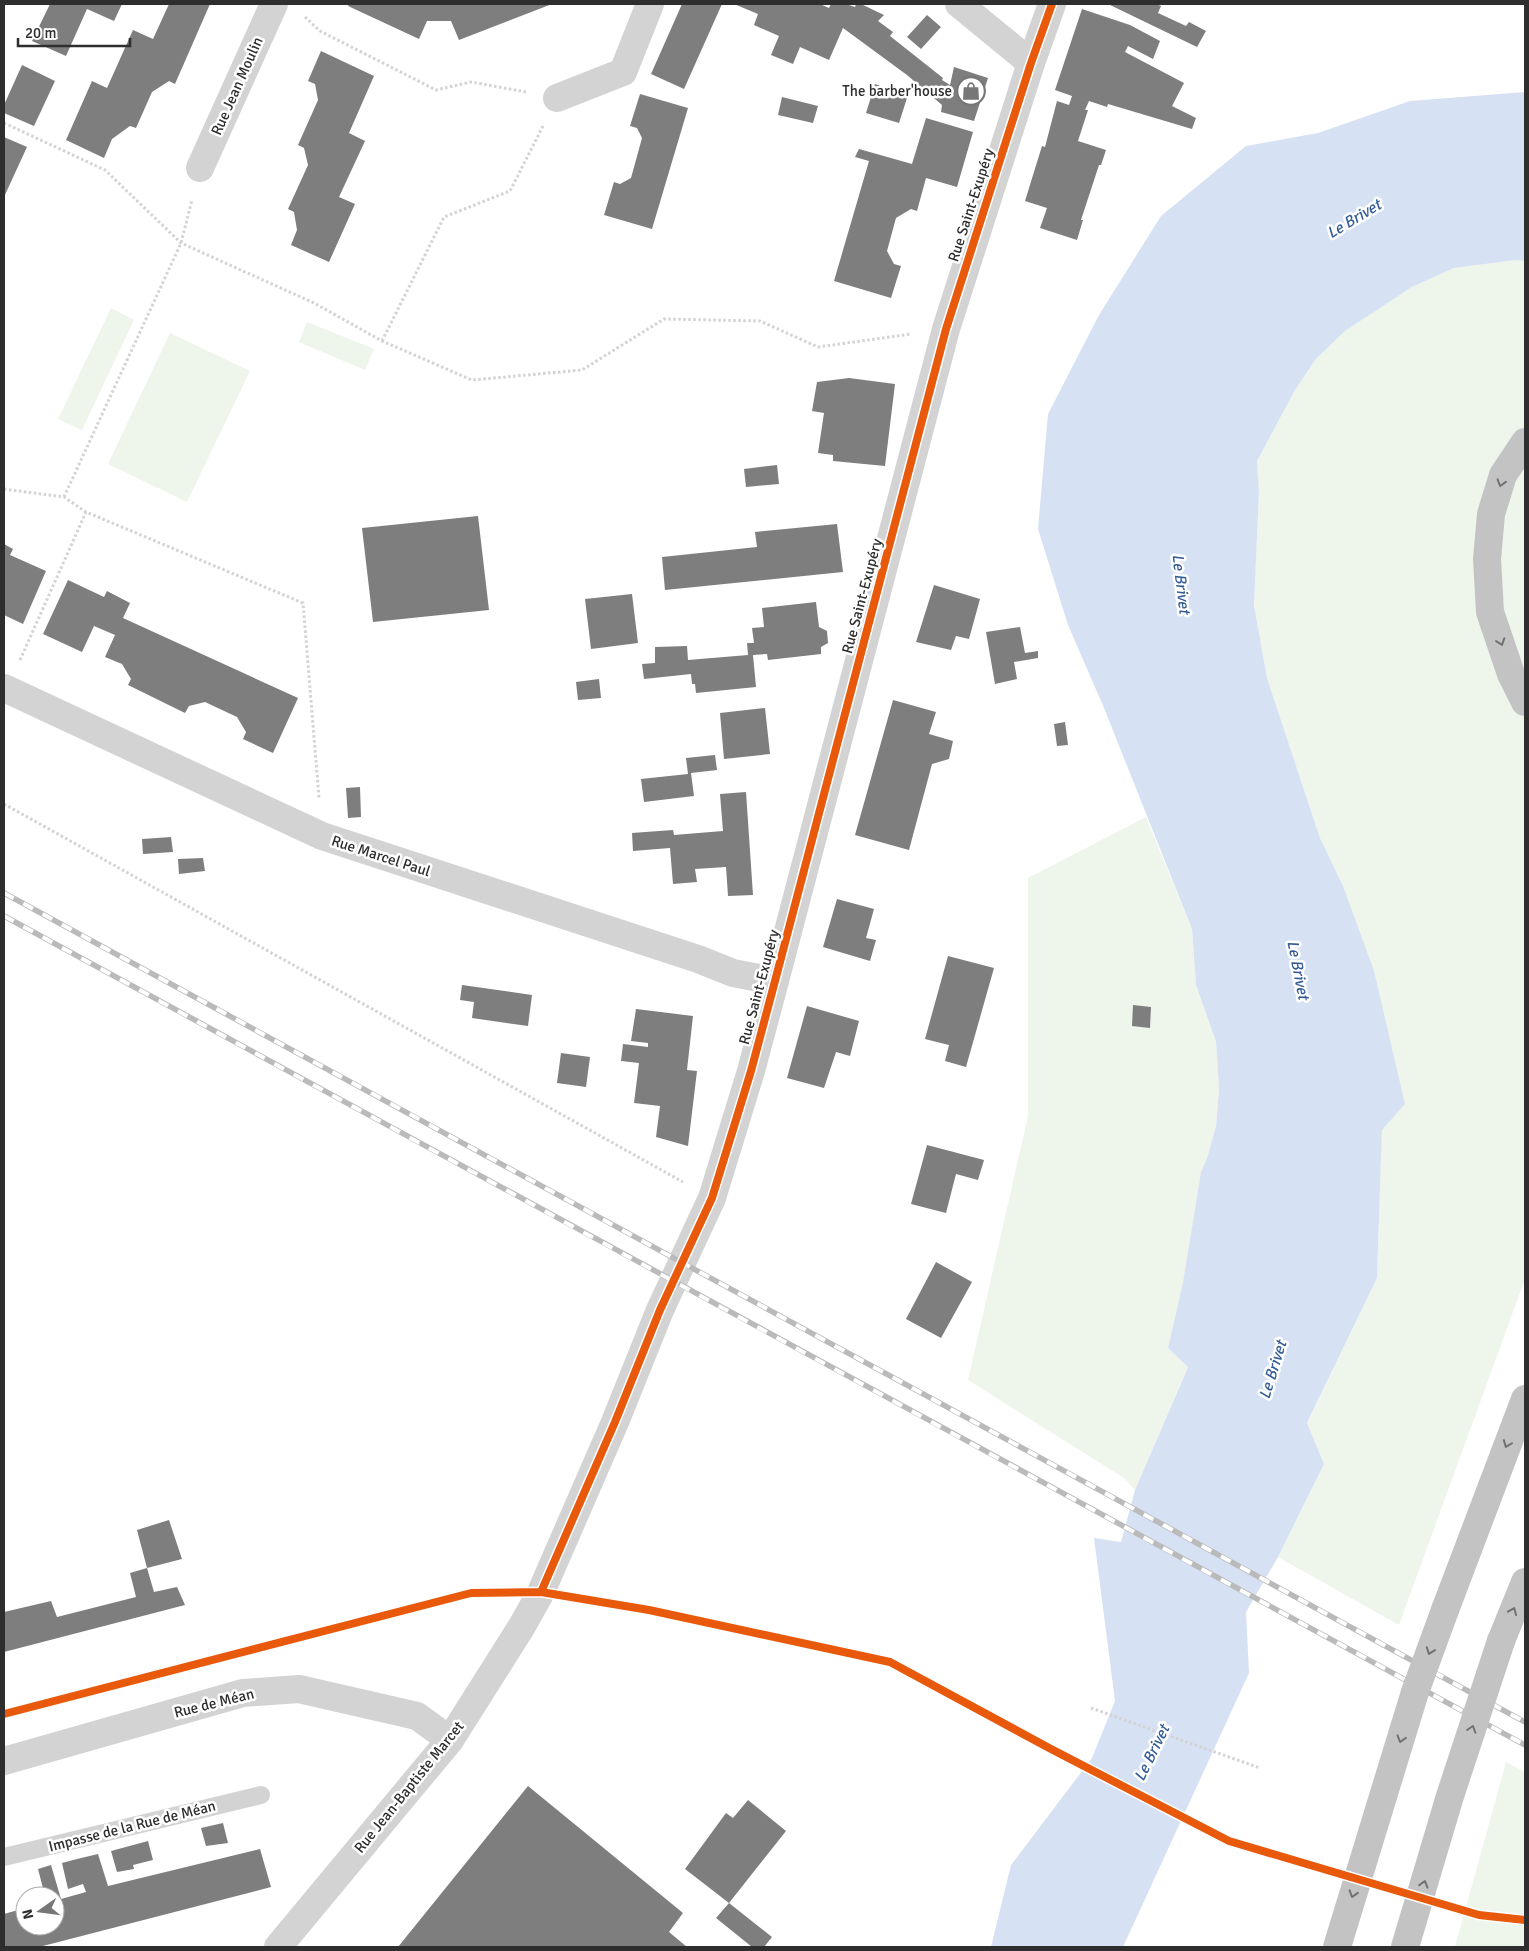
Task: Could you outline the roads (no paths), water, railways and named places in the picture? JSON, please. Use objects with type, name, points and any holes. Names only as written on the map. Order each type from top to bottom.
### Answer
[{"type":"highway","points":[[1525,442],[1503,475],[1491,514],[1487,559],[1490,612],[1511,674],[1525,702]]},
{"type":"highway","points":[[1337,1947],[1416,1692],[1525,1399]]},
{"type":"highway","points":[[1405,1947],[1450,1796],[1501,1641],[1525,1582]]},
{"type":"street","name":"Rue Jean Moulin","points":[[200,168],[274,4]]},
{"type":"street","points":[[557,98],[623,72],[650,4]]},
{"type":"street","points":[[959,4],[1031,63]]},
{"type":"street","name":"Rue Saint-Exupéry","points":[[541,1592],[660,1310],[712,1198],[751,1071],[946,329],[1031,63],[1052,4]]},
{"type":"street","name":"Rue Marcel Paul","points":[[6,688],[322,836],[733,973],[775,981]]},
{"type":"street","name":"Rue Jean-Baptiste Marcet","points":[[278,1947],[450,1740],[541,1592]]},
{"type":"street","name":"Rue de Méan","points":[[4,1761],[243,1693],[299,1689],[417,1716],[450,1740]]},
{"type":"lane","name":"Impasse de la Rue de Méan","points":[[4,1857],[261,1795]]},
{"type":"water","name":"Le Brivet","points":[[1525,92],[1525,261],[1516,260],[1454,268],[1412,287],[1345,331],[1316,359],[1295,390],[1257,461],[1259,493],[1254,605],[1267,678],[1320,838],[1343,886],[1374,971],[1405,1104],[1382,1130],[1377,1278],[1307,1423],[1324,1464],[1278,1557],[1246,1612],[1249,1673],[1123,1947],[991,1947],[1011,1865],[1092,1758],[1115,1701],[1094,1538],[1121,1542],[1135,1490],[1188,1367],[1168,1348],[1183,1282],[1201,1172],[1216,1126],[1219,1089],[1216,1042],[1196,985],[1192,929],[1104,708],[1068,625],[1038,529],[1048,414],[1099,315],[1161,216],[1246,146],[1318,133],[1410,101]]},
{"type":"railway","points":[[4,893],[1525,1722]]},
{"type":"railway","points":[[4,916],[1525,1745]]},
{"type":"place","name":"The barber'house","points":[[971,91]]}]
